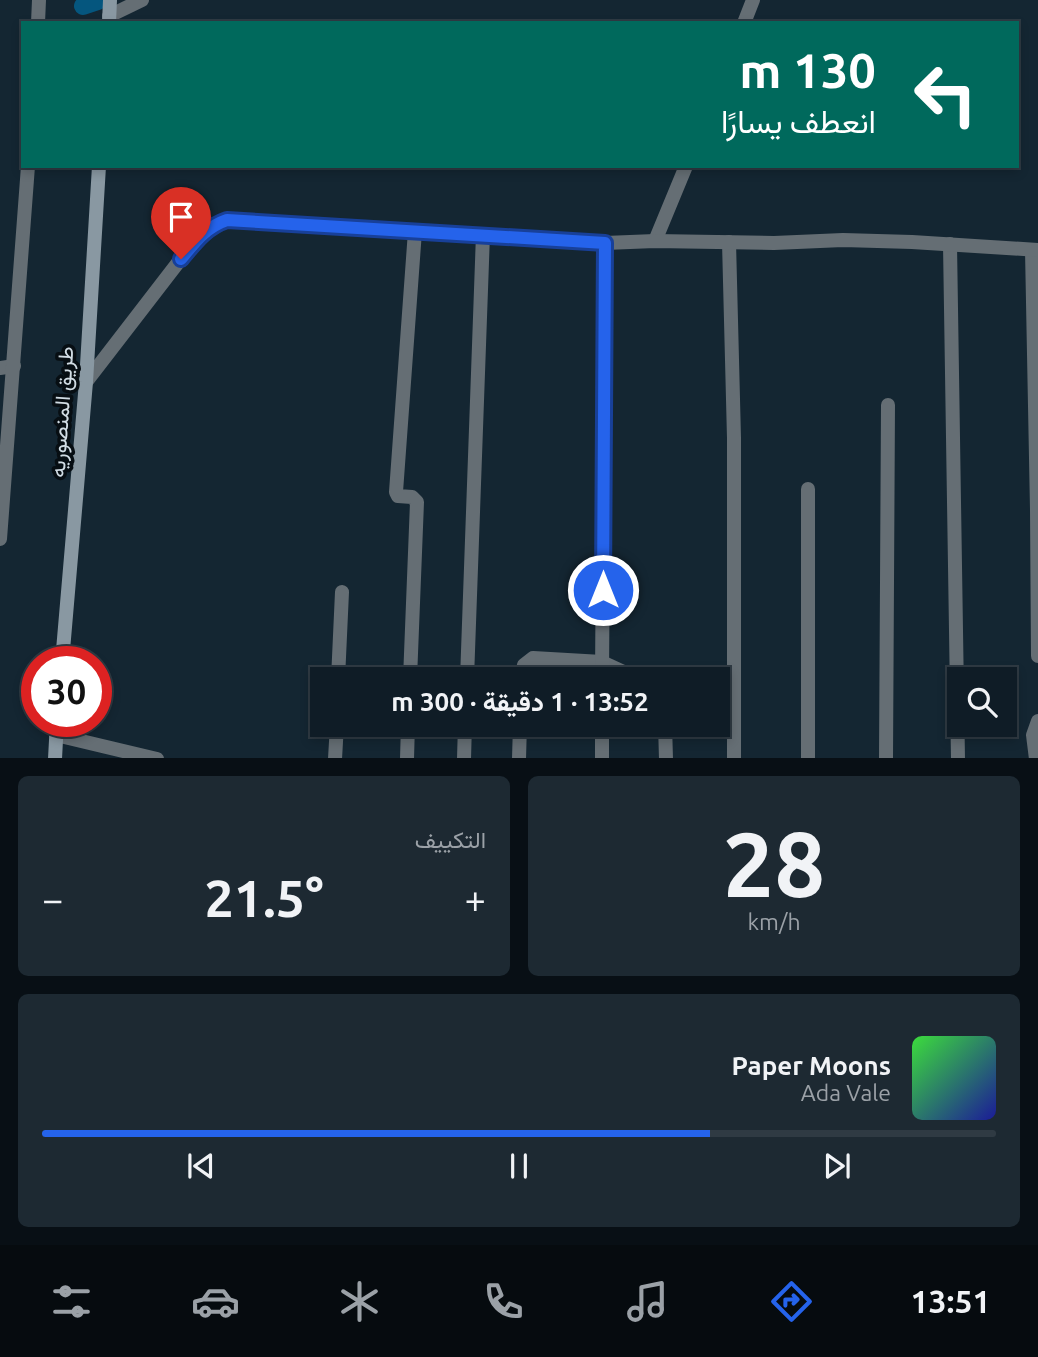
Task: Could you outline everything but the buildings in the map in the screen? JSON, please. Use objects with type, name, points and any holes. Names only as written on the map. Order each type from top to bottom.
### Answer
[{"type":"main road","points":[[109,20],[110,0]]},
{"type":"main road","name":"طريق المنصوريه","points":[[63,646],[86,382],[99,168]]},
{"type":"main road","points":[[55,758],[56,737]]},
{"type":"street","points":[[38,21],[39,0]]},
{"type":"street","points":[[109,20],[142,0]]},
{"type":"street","points":[[745,21],[753,0]]},
{"type":"street","points":[[0,538],[7,367],[28,168]]},
{"type":"street","points":[[655,241],[685,168]]},
{"type":"street","points":[[86,382],[197,239],[212,225],[227,220],[605,243],[774,243],[843,240],[1035,250],[1038,656]]},
{"type":"street","points":[[410,667],[417,502],[412,497],[398,496],[396,492],[415,231]]},
{"type":"street","points":[[467,667],[483,234]]},
{"type":"street","points":[[729,242],[734,438],[734,758]]},
{"type":"street","points":[[603,667],[605,243]]},
{"type":"street","points":[[950,244],[958,758]]},
{"type":"street","points":[[886,758],[888,405]]},
{"type":"street","points":[[808,489],[808,758]]},
{"type":"street","points":[[339,667],[342,592]]},
{"type":"street","points":[[524,667],[533,658],[603,662],[614,667]]},
{"type":"street","points":[[1036,758],[1033,735],[1038,721]]},
{"type":"street","points":[[86,737],[156,758]]},
{"type":"street","points":[[335,758],[336,737]]},
{"type":"street","points":[[407,758],[408,737]]},
{"type":"street","points":[[464,758],[465,737]]},
{"type":"street","points":[[519,758],[520,737]]},
{"type":"street","points":[[602,737],[602,758]]},
{"type":"street","points":[[665,737],[666,758]]},
{"type":"waterway","points":[[83,6],[98,1]]},
{"type":"route","points":[[181,259],[212,225],[227,220],[605,243],[603,590]]}]
